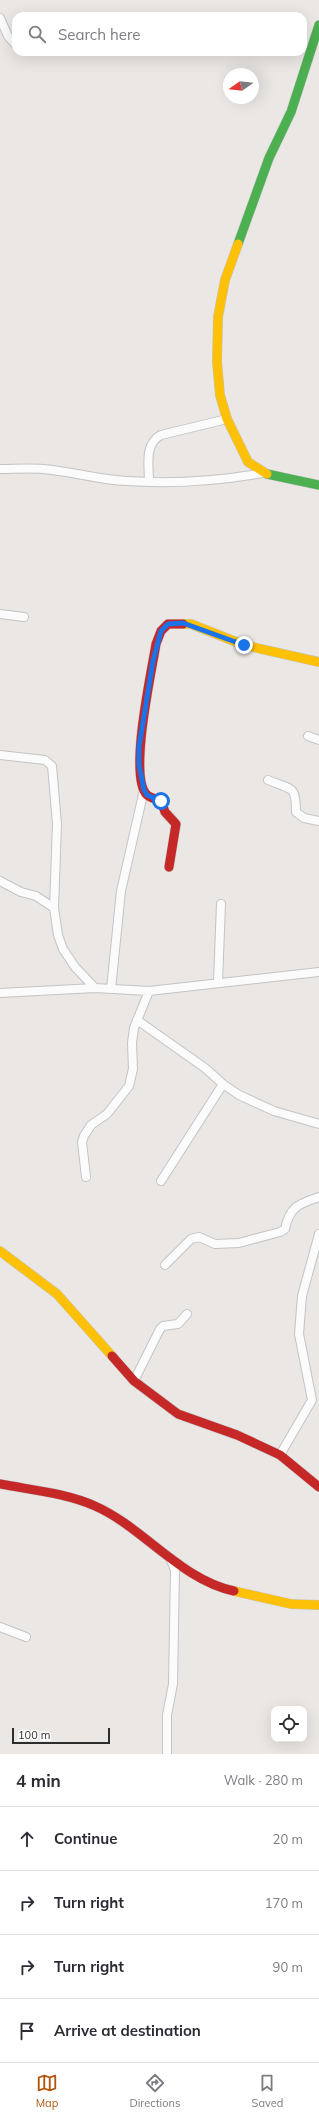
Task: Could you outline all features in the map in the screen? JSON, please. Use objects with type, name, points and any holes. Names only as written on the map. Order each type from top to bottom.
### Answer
[{"type":"street","points":[[0,18],[8,36],[12,40]]},
{"type":"street","points":[[319,26],[290,112],[269,158],[225,280],[218,317],[217,362],[220,395],[227,419],[248,462],[263,473],[270,476],[319,485]]},
{"type":"street","points":[[149,482],[149,447],[154,439],[161,435],[227,419]]},
{"type":"street","points":[[0,469],[43,469],[100,479],[149,482],[193,482],[229,479],[263,473]]},
{"type":"street","points":[[0,614],[24,617]]},
{"type":"street","points":[[168,868],[176,824],[164,812],[161,801],[147,795],[144,790],[139,765],[142,720],[156,644],[161,631],[168,624],[191,624],[244,645],[319,662]]},
{"type":"street","points":[[308,736],[319,740]]},
{"type":"street","points":[[0,755],[45,760],[52,766],[57,824],[54,908],[58,935],[63,949],[75,967],[95,988]]},
{"type":"street","points":[[268,780],[292,790],[296,795],[296,812],[304,818],[319,821]]},
{"type":"street","points":[[110,989],[121,891],[144,790]]},
{"type":"street","points":[[0,881],[21,892],[36,896],[54,908]]},
{"type":"street","points":[[218,982],[221,904]]},
{"type":"street","points":[[0,993],[95,988],[149,991],[218,982],[319,972]]},
{"type":"street","points":[[86,1177],[82,1142],[84,1136],[91,1125],[107,1114],[129,1086],[133,1069],[132,1043],[137,1020],[149,991]]},
{"type":"street","points":[[137,1020],[205,1068],[223,1084],[240,1095],[274,1111],[319,1124]]},
{"type":"street","points":[[161,1181],[223,1084]]},
{"type":"street","points":[[165,1265],[191,1239],[199,1237],[215,1244],[239,1243],[280,1232],[285,1229],[287,1218],[297,1205],[319,1197]]},
{"type":"street","points":[[280,1455],[312,1400],[299,1334],[302,1296],[319,1234]]},
{"type":"street","points":[[0,1251],[58,1294],[134,1381],[162,1403],[178,1414],[237,1435],[280,1455],[319,1487]]},
{"type":"street","points":[[134,1381],[160,1328],[163,1326],[178,1324],[186,1314]]},
{"type":"street","points":[[0,1484],[80,1500],[96,1506],[146,1538],[170,1558],[218,1588],[291,1604],[319,1606]]},
{"type":"street","points":[[167,1754],[168,1715],[173,1684],[172,1642],[175,1570],[170,1558]]},
{"type":"street","points":[[0,1627],[26,1637]]},
{"type":"traffic: fast","points":[[238,244],[269,158],[291,112],[319,25]]},
{"type":"traffic: fast","points":[[267,474],[319,485]]},
{"type":"traffic: slow","points":[[238,244],[225,280],[218,317],[217,362],[220,395],[227,419],[248,462],[267,474]]},
{"type":"traffic: slow","points":[[183,624],[191,624],[244,645],[319,662]]},
{"type":"traffic: slow","points":[[0,1251],[57,1294],[112,1356]]},
{"type":"traffic: slow","points":[[234,1591],[291,1604],[319,1605]]},
{"type":"traffic: jam","points":[[169,867],[176,824],[165,812],[161,801],[147,795],[142,784],[140,746],[146,698],[156,644],[161,631],[168,624],[183,624]]},
{"type":"traffic: jam","points":[[112,1356],[134,1381],[178,1414],[237,1435],[280,1455],[319,1487]]},
{"type":"traffic: jam","points":[[0,1484],[48,1492],[95,1506],[113,1515],[179,1565],[215,1585],[234,1591]]},
{"type":"route","points":[[161,801],[147,795],[142,785],[139,765],[142,720],[156,644],[161,631],[168,624],[191,624],[244,645]]}]
